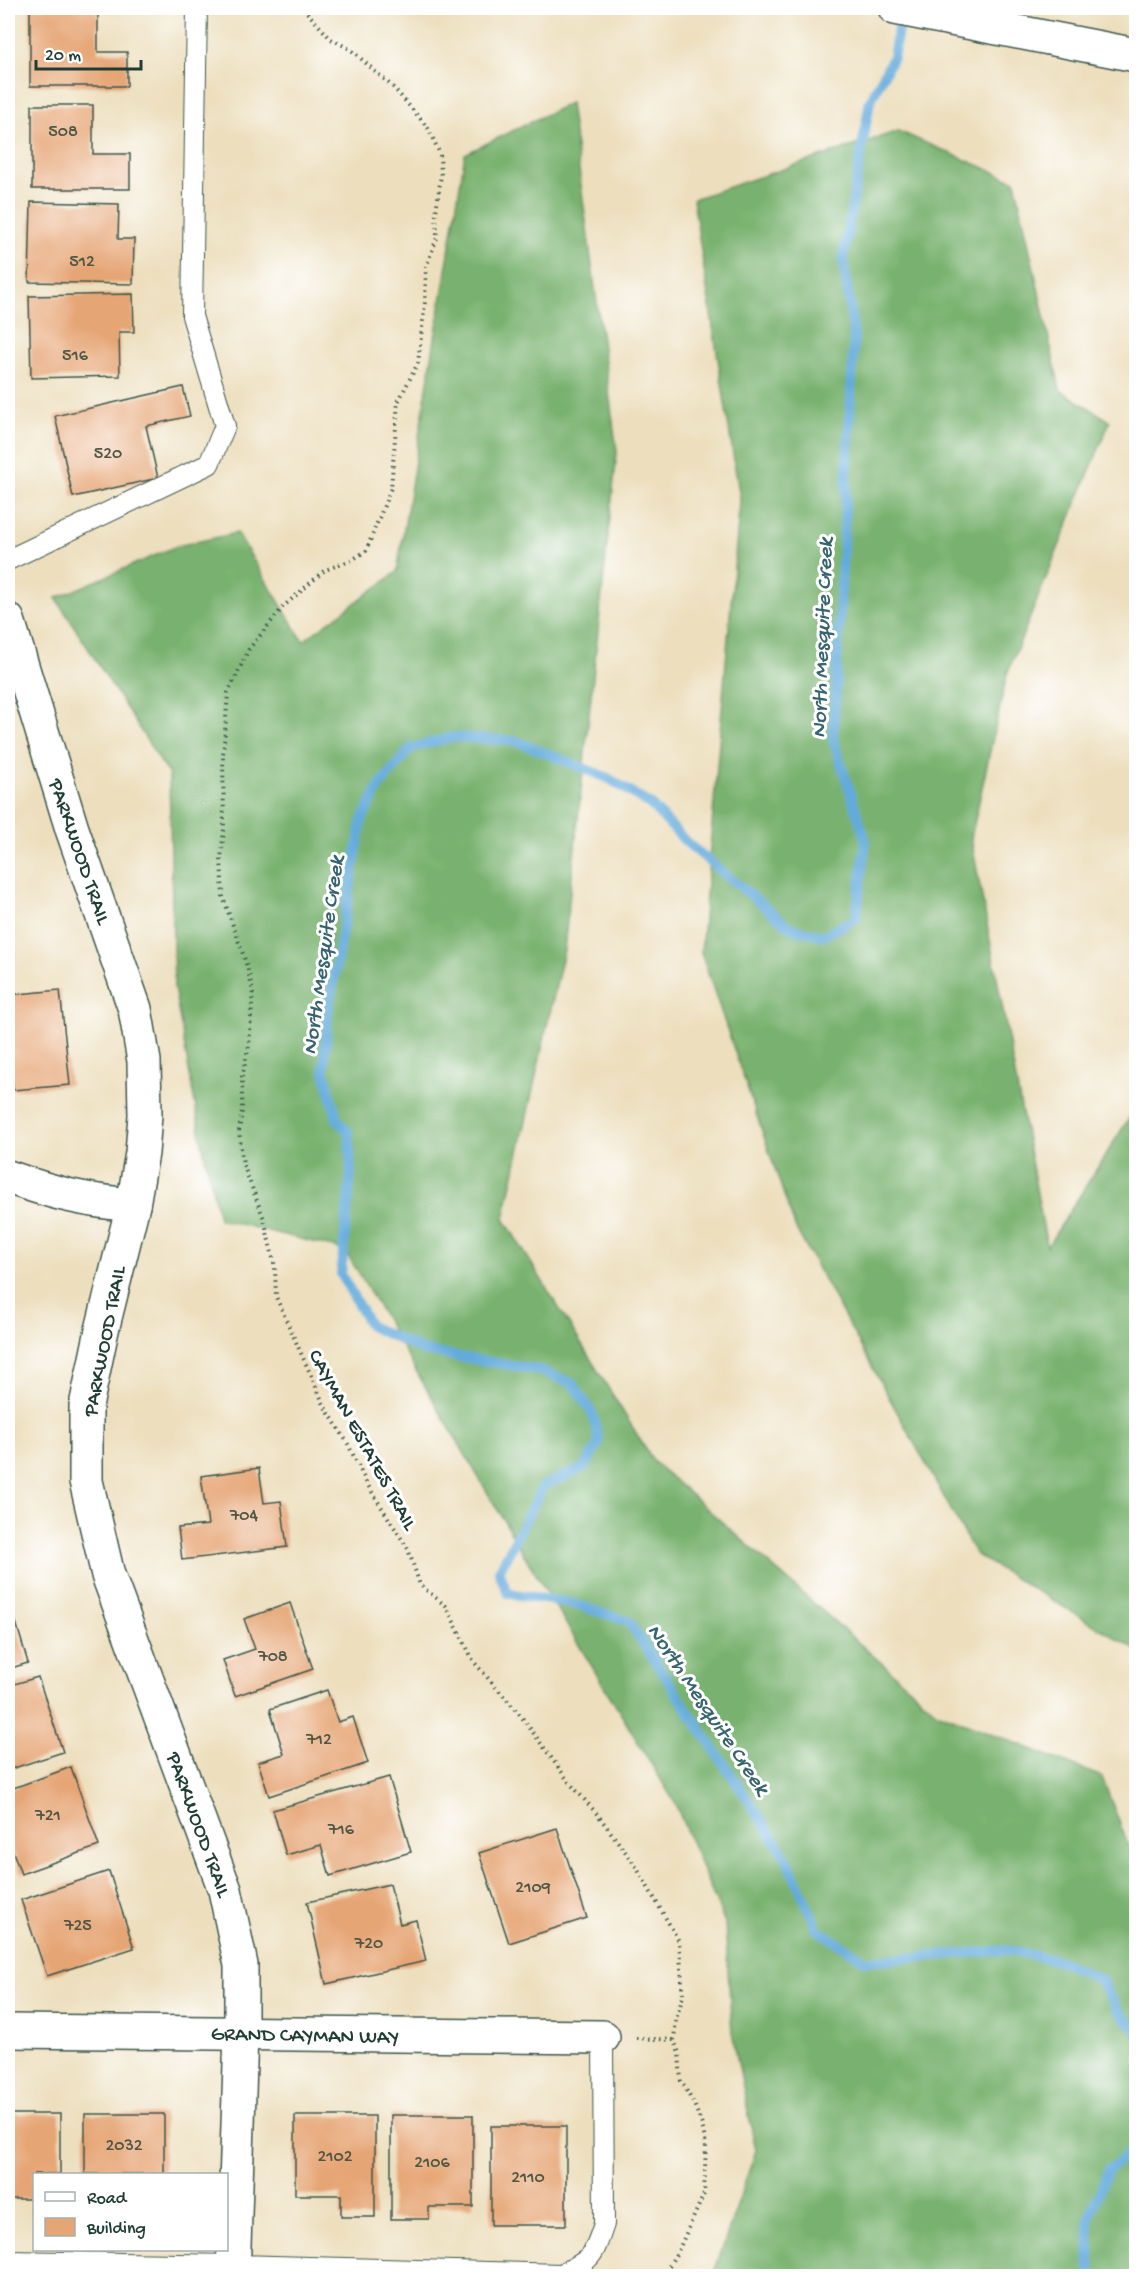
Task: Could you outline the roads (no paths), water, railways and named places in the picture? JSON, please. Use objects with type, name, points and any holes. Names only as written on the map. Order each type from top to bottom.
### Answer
[{"type":"street","points":[[895,8],[1137,55]]},
{"type":"street","name":"PARKWOOD TRAIL","points":[[8,620],[72,828],[135,1009],[144,1061],[145,1115],[142,1154],[133,1205],[86,1406],[86,1481],[108,1575],[225,1890],[241,1965],[233,2271]]},
{"type":"street","points":[[8,1178],[93,1202],[133,1205]]},
{"type":"street","name":"GRAND CAYMAN WAY","points":[[8,2031],[603,2037]]},
{"type":"lane","points":[[8,560],[209,464],[225,426],[192,316],[197,8]]},
{"type":"lane","points":[[8,2261],[233,2271],[561,2274],[586,2262],[596,2247],[604,2224],[603,2037]]},
{"type":"waterway","name":"North Mesquite Creek","points":[[901,14],[893,57],[870,101],[843,258],[854,337],[833,739],[866,841],[856,918],[824,936],[791,928],[687,843],[651,805],[608,778],[516,741],[453,737],[411,748],[380,785],[362,820],[328,1011],[324,1069],[337,1119],[349,1133],[351,1173],[341,1274],[370,1326],[424,1351],[539,1370],[574,1384],[593,1415],[599,1442],[585,1467],[543,1486],[499,1571],[508,1593],[574,1604],[628,1621],[785,1855],[818,1930],[866,1961],[1007,1950],[1060,1961],[1101,1980],[1118,2010],[1136,2030]]},
{"type":"waterway","name":"North Mesquite Creek","points":[[1090,2276],[1089,2218],[1108,2170],[1136,2147]]}]
